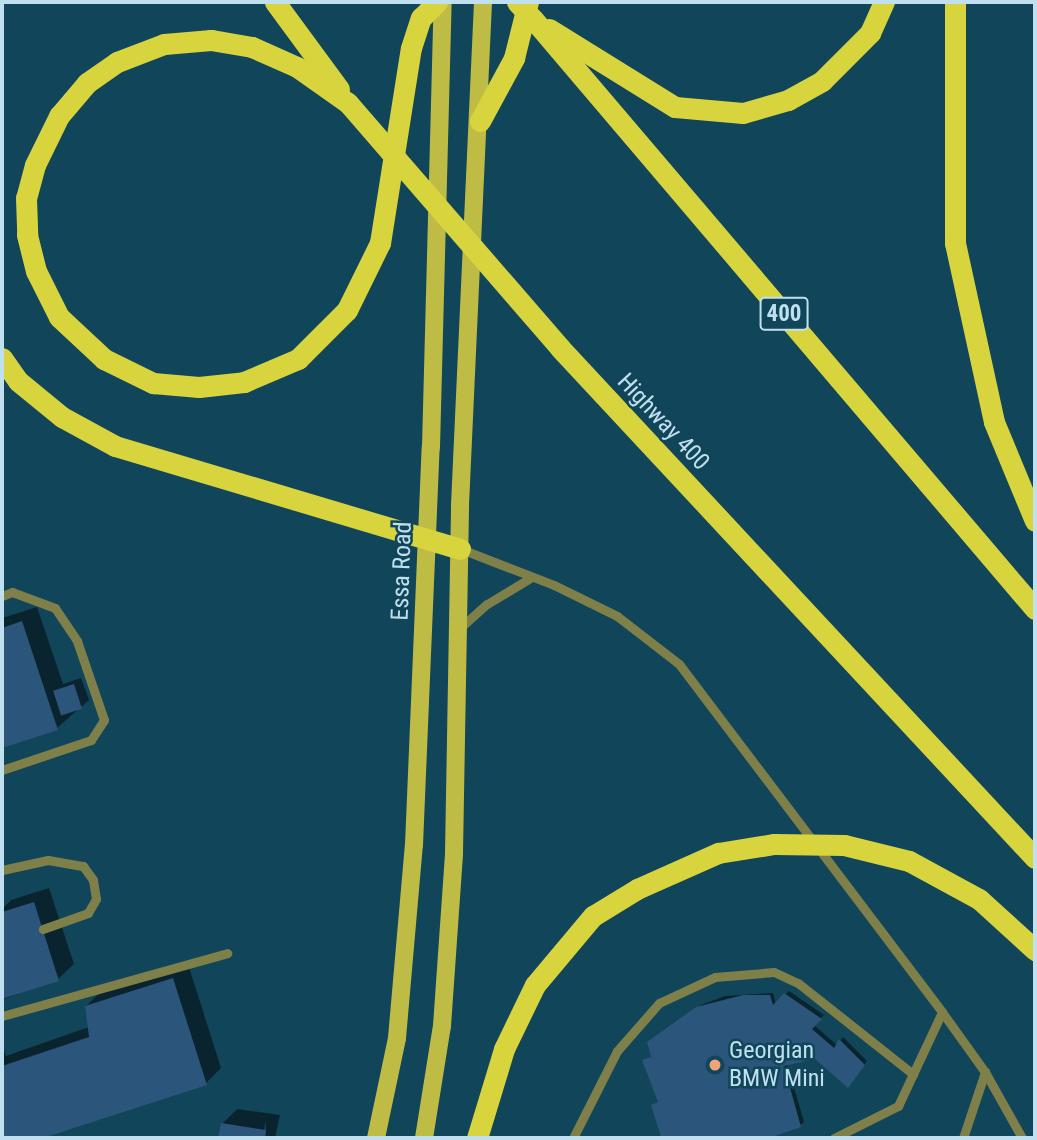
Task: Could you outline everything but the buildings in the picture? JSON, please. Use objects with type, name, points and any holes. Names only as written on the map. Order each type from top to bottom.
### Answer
[{"type":"highway","name":"Highway 400","points":[[275,2],[348,103],[560,348],[1035,858]]},
{"type":"highway","points":[[348,103],[297,67],[263,52],[211,40],[164,44],[117,62],[87,83],[58,116],[35,165],[26,198],[27,235],[36,271],[59,317],[104,359],[153,383],[199,387],[244,382],[298,359],[347,310],[380,243],[411,48],[421,18],[437,2]]},
{"type":"highway","name":"400","points":[[517,2],[530,10],[1035,609]]},
{"type":"highway","points":[[480,121],[514,58],[530,10],[675,107],[743,113],[788,100],[821,81],[870,33],[884,2]]},
{"type":"highway","points":[[955,2],[955,243],[994,422],[1035,521]]},
{"type":"highway","points":[[2,358],[18,381],[62,417],[115,446],[460,549]]},
{"type":"highway","points":[[477,1138],[505,1049],[535,985],[593,916],[637,889],[718,853],[774,844],[844,845],[909,861],[968,893],[1035,950]]},
{"type":"main road","name":"Essa Road","points":[[376,1138],[397,1038],[406,959],[428,538],[443,2]]},
{"type":"main road","points":[[424,1138],[442,1026],[449,949],[460,549],[480,121],[482,2]]},
{"type":"lane","points":[[460,549],[532,577],[617,616],[679,664],[942,1012],[985,1072],[1022,1138]]},
{"type":"lane","points":[[458,629],[487,604],[532,577]]},
{"type":"lane","points":[[2,596],[12,592],[55,608],[77,641],[104,720],[91,740],[2,770]]},
{"type":"lane","points":[[2,870],[48,860],[83,866],[93,880],[96,899],[88,913],[43,929]]},
{"type":"lane","points":[[2,1016],[227,953]]},
{"type":"lane","points":[[573,1138],[617,1051],[659,1003],[715,976],[774,972],[798,983],[913,1074]]},
{"type":"lane","points":[[834,1138],[898,1106],[942,1012]]},
{"type":"lane","points":[[963,1138],[985,1072]]},
{"type":"place","name":"Georgian BMW Mini","points":[[715,1065]]}]
